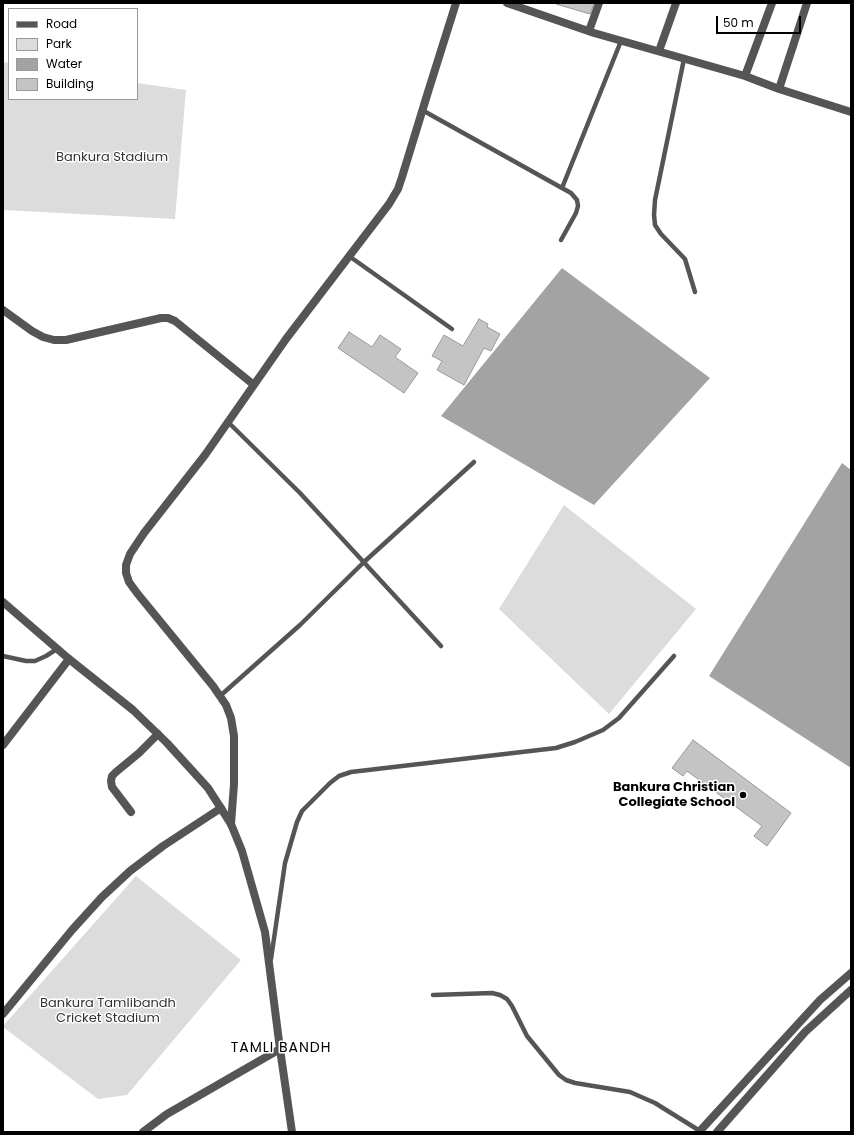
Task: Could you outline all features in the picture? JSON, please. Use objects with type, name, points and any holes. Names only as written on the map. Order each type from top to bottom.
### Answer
[{"type":"street","points":[[231,824],[234,784],[234,736],[231,718],[226,705],[213,686],[129,582],[126,573],[126,565],[130,554],[144,533],[205,455],[286,339],[389,204],[398,189],[456,3]]},
{"type":"street","points":[[508,3],[621,41],[745,76],[851,112]]},
{"type":"street","points":[[589,31],[598,3]]},
{"type":"street","points":[[659,51],[676,3]]},
{"type":"street","points":[[745,76],[772,3]]},
{"type":"street","points":[[780,89],[807,3]]},
{"type":"street","points":[[3,310],[32,331],[43,337],[54,340],[66,340],[161,318],[168,318],[175,321],[254,385]]},
{"type":"street","points":[[3,602],[69,659],[133,710],[158,734],[208,788],[231,824],[242,851],[265,932],[292,1132]]},
{"type":"street","points":[[3,745],[69,659]]},
{"type":"street","points":[[131,812],[112,787],[112,776],[139,753],[158,734]]},
{"type":"street","points":[[3,1014],[72,930],[102,897],[130,871],[163,846],[221,808]]},
{"type":"street","points":[[700,1132],[820,1000],[851,973]]},
{"type":"street","points":[[717,1132],[805,1032],[851,990]]},
{"type":"street","points":[[143,1132],[167,1114],[280,1048]]},
{"type":"lane","points":[[562,188],[621,41]]},
{"type":"lane","points":[[684,59],[655,200],[654,215],[655,225],[661,234],[685,259],[695,292]]},
{"type":"lane","points":[[422,110],[572,193],[577,200],[578,206],[576,213],[561,240]]},
{"type":"lane","points":[[349,256],[452,329]]},
{"type":"lane","points":[[228,422],[300,493],[441,646]]},
{"type":"lane","points":[[220,696],[300,626],[364,562],[474,462]]},
{"type":"lane","points":[[3,656],[26,661],[35,661],[57,649]]},
{"type":"lane","points":[[270,966],[285,863],[297,822],[302,811],[339,776],[351,772],[556,748],[575,742],[603,730],[619,718],[674,656]]},
{"type":"lane","points":[[433,995],[492,993],[500,995],[507,999],[512,1006],[527,1036],[559,1075],[566,1080],[575,1083],[630,1092],[655,1103],[700,1132]]},
{"type":"green space","name":"Bankura Stadium","points":[[3,62],[8,63],[8,100],[138,100],[138,83],[186,90],[175,219],[3,210]]},
{"type":"green space","points":[[564,505],[696,609],[609,714],[499,609]]},
{"type":"green space","name":"Bankura Tamlibandh Cricket Stadium","points":[[136,876],[241,960],[127,1095],[98,1099],[3,1026]]},
{"type":"water","points":[[562,268],[710,378],[594,505],[441,416]]},
{"type":"water","points":[[842,463],[851,470],[851,768],[709,676]]},
{"type":"building","points":[[556,3],[594,3],[590,14]]},
{"type":"building","points":[[479,319],[488,324],[487,327],[500,334],[491,351],[484,348],[464,385],[437,370],[442,361],[432,356],[444,335],[463,346]]},
{"type":"building","points":[[349,332],[372,347],[380,335],[401,349],[395,357],[418,373],[404,393],[338,348]]},
{"type":"building","name":"Bankura Christian Collegiate School","points":[[693,740],[791,813],[767,846],[754,836],[762,826],[687,771],[683,776],[672,768]]},
{"type":"place","name":"Bankura Christian Collegiate School","points":[[743,795]]},
{"type":"district","name":"TAMLI BANDH","points":[[281,1048]]}]
